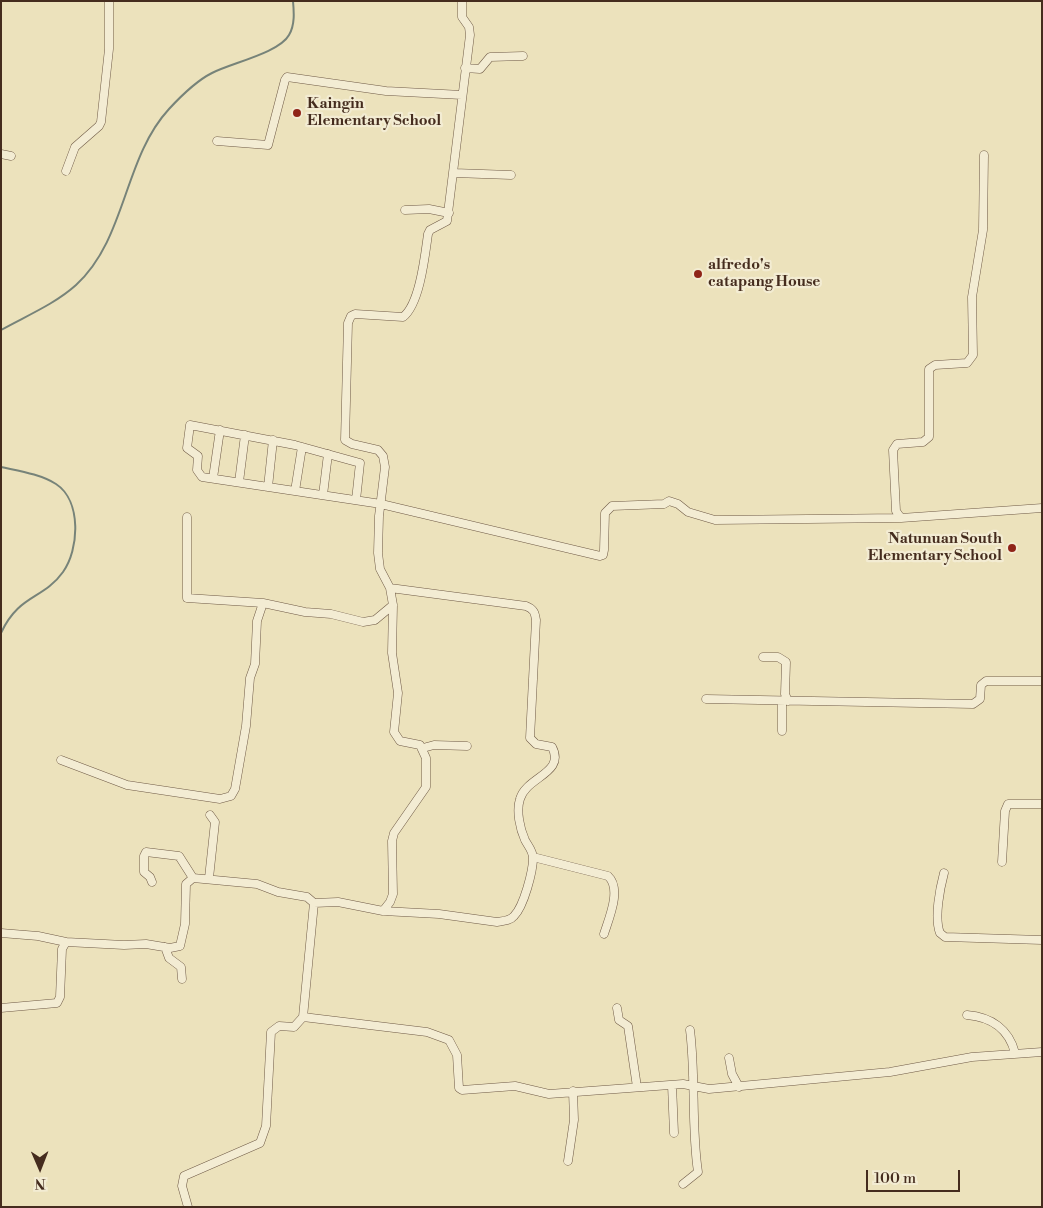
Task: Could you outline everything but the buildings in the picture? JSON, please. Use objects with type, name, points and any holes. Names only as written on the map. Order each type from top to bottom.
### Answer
[{"type":"street","points":[[66,171],[75,147],[100,126],[109,49],[109,1]]},
{"type":"street","points":[[383,911],[390,902],[392,894],[392,841],[394,833],[426,787],[426,758],[423,748],[416,743],[400,741],[394,732],[398,693],[392,653],[393,604],[390,588],[378,561],[385,467],[383,456],[378,450],[352,444],[345,440],[349,319],[355,314],[403,317],[407,314],[418,286],[428,234],[433,228],[445,224],[449,213],[470,30],[462,18],[462,1]]},
{"type":"street","points":[[465,68],[480,69],[490,57],[523,56]]},
{"type":"street","points":[[217,141],[268,145],[284,80],[287,77],[386,91],[462,95]]},
{"type":"street","points":[[1,154],[11,156]]},
{"type":"street","points":[[901,518],[896,512],[894,447],[896,444],[923,442],[929,437],[929,370],[931,366],[967,363],[973,355],[972,297],[983,230],[984,155]]},
{"type":"street","points":[[454,173],[511,175]]},
{"type":"street","points":[[405,210],[429,209],[449,213]]},
{"type":"street","points":[[356,500],[360,463],[273,440],[190,425],[186,442],[187,448],[198,456],[197,470],[202,477],[381,504],[600,556],[603,555],[604,550],[606,514],[612,506],[664,504],[669,501],[678,504],[688,512],[715,520],[901,518],[1042,508]]},
{"type":"street","points":[[213,478],[220,430]]},
{"type":"street","points":[[239,482],[245,435]]},
{"type":"street","points":[[268,487],[273,440]]},
{"type":"street","points":[[295,491],[302,447]]},
{"type":"street","points":[[323,495],[328,454]]},
{"type":"street","points":[[187,517],[187,598],[264,603],[305,612],[331,614],[363,622],[375,620],[393,604]]},
{"type":"street","points":[[1,933],[38,936],[66,942],[118,945],[146,944],[165,947],[180,946],[183,940],[186,884],[193,878],[257,884],[278,892],[307,898],[314,903],[338,902],[383,911],[438,914],[497,922],[506,921],[514,916],[524,899],[533,857],[523,835],[519,801],[522,794],[535,779],[550,770],[556,759],[552,747],[536,744],[530,738],[535,613],[526,606],[390,588]]},
{"type":"street","points":[[61,760],[127,785],[220,799],[231,796],[235,789],[246,726],[250,678],[255,664],[257,621],[264,603]]},
{"type":"street","points":[[763,657],[778,657],[786,662],[786,694],[782,731]]},
{"type":"street","points":[[706,699],[974,704],[980,699],[981,685],[986,681],[1042,681]]},
{"type":"street","points":[[423,748],[434,745],[467,746]]},
{"type":"street","points":[[1002,862],[1005,811],[1008,804],[1042,804]]},
{"type":"street","points":[[209,878],[216,822],[210,815]]},
{"type":"street","points":[[152,882],[150,877],[144,872],[144,856],[146,852],[179,856],[193,878]]},
{"type":"street","points":[[533,857],[608,876],[613,881],[615,889],[604,934]]},
{"type":"street","points":[[944,873],[940,894],[938,925],[939,930],[946,936],[1042,940]]},
{"type":"street","points":[[188,1207],[181,1182],[184,1176],[260,1143],[266,1126],[271,1032],[279,1026],[294,1027],[304,1017],[314,903]]},
{"type":"street","points":[[1,1008],[57,1003],[60,997],[62,949],[66,942]]},
{"type":"street","points":[[165,947],[169,958],[181,967],[182,979]]},
{"type":"street","points":[[617,1008],[619,1020],[628,1026],[637,1088]]},
{"type":"street","points":[[966,1015],[986,1018],[999,1026],[1009,1036],[1014,1053]]},
{"type":"street","points":[[304,1017],[427,1032],[449,1040],[457,1055],[459,1085],[462,1090],[515,1086],[549,1094],[672,1085],[709,1089],[890,1072],[955,1059],[1042,1052]]},
{"type":"street","points":[[683,1184],[698,1172],[693,1136],[694,1086],[690,1030]]},
{"type":"street","points":[[729,1058],[732,1074],[739,1087]]},
{"type":"street","points":[[672,1085],[674,1133]]},
{"type":"street","points":[[568,1161],[574,1120],[573,1091]]},
{"type":"waterway","points":[[1,330],[50,304],[68,292],[93,266],[106,245],[116,222],[142,151],[154,129],[169,109],[189,89],[206,76],[254,57],[284,41],[289,35],[293,23],[293,1]]},
{"type":"waterway","points":[[1,467],[36,475],[56,484],[70,502],[75,526],[75,539],[72,551],[63,572],[47,588],[15,611],[1,633]]},
{"type":"place","name":"Kaingin Elementary School","points":[[297,113]]},
{"type":"place","name":"alfredo's catapang House","points":[[698,274]]},
{"type":"place","name":"Natunuan South Elementary School","points":[[1012,548]]}]
